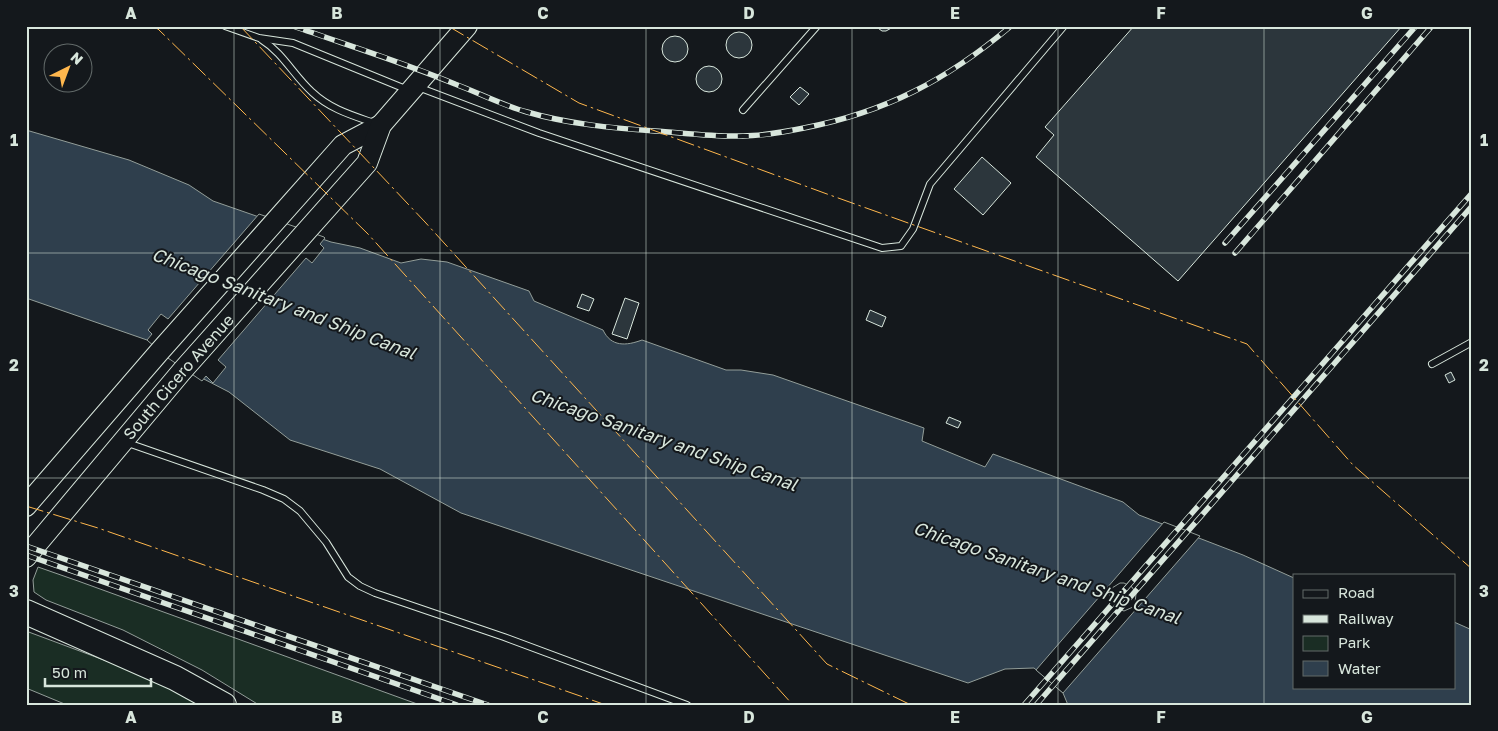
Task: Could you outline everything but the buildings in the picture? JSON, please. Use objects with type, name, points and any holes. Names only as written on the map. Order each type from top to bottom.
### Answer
[{"type":"highway","points":[[26,612],[166,674],[224,705]]},
{"type":"main road","name":"South Cicero Avenue","points":[[26,557],[182,371],[367,163],[381,126],[467,26]]},
{"type":"main road","name":"South Cicero Avenue","points":[[30,498],[343,145],[381,126]]},
{"type":"lane","points":[[225,26],[259,38],[294,43],[413,89],[539,133],[882,248],[901,246],[913,229],[930,184],[1064,26]]},
{"type":"lane","points":[[743,110],[817,26]]},
{"type":"lane","points":[[259,38],[274,47],[312,92],[327,104],[341,112],[381,126]]},
{"type":"lane","points":[[1432,364],[1472,342]]},
{"type":"lane","points":[[123,441],[253,486],[284,499],[300,511],[314,526],[348,577],[360,586],[688,705]]},
{"type":"green space","points":[[38,567],[420,705],[259,705],[202,670],[123,630],[46,600],[34,592],[33,580]]},
{"type":"green space","points":[[26,631],[128,669],[203,705],[67,705],[26,688]]},
{"type":"water","name":"Chicago Sanitary and Ship Canal","points":[[26,130],[129,160],[189,185],[213,201],[331,242],[360,248],[401,263],[421,259],[447,262],[529,291],[534,301],[603,330],[610,340],[620,344],[642,340],[726,370],[741,370],[773,375],[924,428],[922,441],[985,467],[993,454],[1123,502],[1139,515],[1243,555],[1293,578],[1293,688],[1456,688],[1456,623],[1472,630],[1472,705],[1068,705],[1063,693],[1034,668],[1005,669],[968,683],[461,513],[380,469],[290,440],[229,392],[198,376],[147,340],[26,298]],"holes":[[[1119,581],[1134,585],[1139,599],[1130,612],[1114,610],[1110,607],[1107,591]]]},
{"type":"pier","points":[[259,214],[324,237],[320,244],[324,248],[312,263],[306,258],[218,360],[226,367],[213,383],[206,376],[202,381],[165,356],[147,340],[152,334],[148,330],[161,314],[168,319]]},
{"type":"pier","points":[[1164,522],[1200,536],[1063,693],[1036,670]],"holes":[[[1120,583],[1132,587],[1136,594],[1133,607],[1124,611],[1115,608],[1110,601],[1112,588]]]},
{"type":"railway","points":[[293,26],[415,68],[527,112],[606,127],[732,136],[766,135],[804,128],[862,113],[889,103],[939,78],[1011,26]]},
{"type":"railway","points":[[1225,243],[1416,26]]},
{"type":"railway","points":[[1235,253],[1432,26]]},
{"type":"railway","points":[[1024,705],[1472,193]]},
{"type":"railway","points":[[1036,705],[1472,206]]},
{"type":"railway","points":[[26,546],[488,705]]},
{"type":"railway","points":[[26,555],[457,705]]},
{"type":"power","points":[[150,26],[158,29],[368,234],[793,705]]},
{"type":"power","points":[[240,26],[425,222],[827,664],[911,705]]},
{"type":"power","points":[[448,26],[579,103],[1247,344],[1353,465],[1472,569]]},
{"type":"power","points":[[26,506],[98,528],[606,705]]}]
